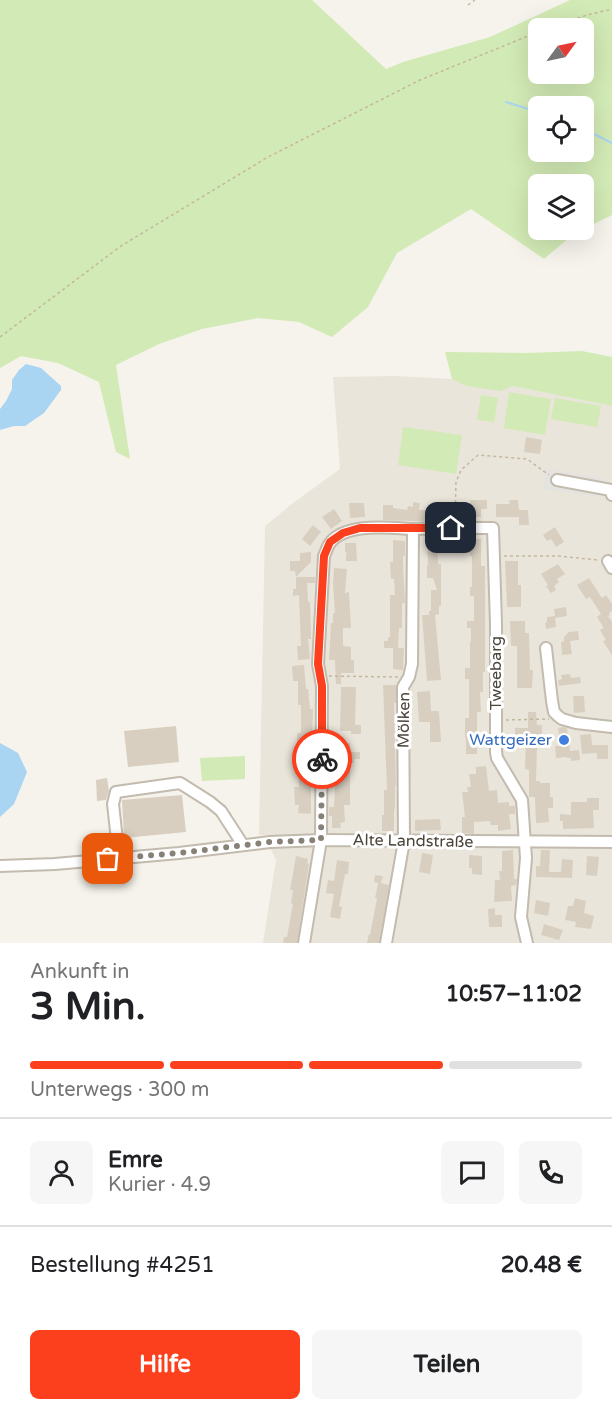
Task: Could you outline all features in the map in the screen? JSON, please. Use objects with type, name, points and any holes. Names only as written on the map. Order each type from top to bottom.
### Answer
[{"type":"street","points":[[557,480],[611,490],[612,495]]},
{"type":"street","points":[[304,943],[321,840],[322,686],[318,664],[324,556],[330,542],[343,533],[360,528],[453,528]]},
{"type":"street","name":"Tweebarg","points":[[468,528],[493,528],[495,744],[497,758],[522,800],[526,858],[521,917],[527,943]]},
{"type":"street","name":"Mölken","points":[[386,943],[404,841],[403,687],[409,677],[412,664],[413,529]]},
{"type":"street","points":[[546,648],[554,712],[562,719],[576,723],[612,727]]},
{"type":"street","points":[[119,858],[113,804],[116,792],[180,783],[210,802],[220,812],[243,845]]},
{"type":"street","name":"Alte Landstraße","points":[[0,866],[55,864],[270,842],[321,840],[612,842]]},
{"type":"path","points":[[468,5],[475,0]]},
{"type":"path","points":[[578,18],[612,9]]},
{"type":"path","points":[[0,337],[121,246],[268,157],[420,80],[528,36]]},
{"type":"path","points":[[453,528],[456,482],[461,470],[478,455],[527,459],[557,480]]},
{"type":"path","points":[[494,556],[558,556],[610,565]]},
{"type":"path","points":[[320,676],[409,677]]},
{"type":"path","points":[[496,720],[555,719],[558,716]]},
{"type":"shaded area","points":[[395,376],[452,379],[466,386],[512,386],[612,406],[612,943],[263,943],[276,860],[270,848],[269,835],[259,835],[265,526],[340,469],[333,377]]},
{"type":"shaded area","points":[[546,469],[603,478],[600,497],[543,489]]},
{"type":"green space","points":[[0,0],[312,0],[386,69],[490,37],[528,19],[528,84],[594,84],[594,18],[531,18],[570,0],[612,0],[612,215],[594,224],[594,174],[528,174],[528,240],[567,240],[544,259],[471,209],[397,253],[368,307],[332,337],[299,322],[258,318],[202,329],[159,344],[116,365],[130,459],[116,452],[99,382],[58,363],[21,356],[0,368]]},
{"type":"green space","points":[[582,351],[612,357],[612,406],[512,386],[501,391],[466,386],[452,379],[445,352],[527,353]]},
{"type":"green space","points":[[509,392],[551,399],[545,435],[504,428]]},
{"type":"green space","points":[[481,395],[498,398],[494,422],[477,420]]},
{"type":"green space","points":[[555,398],[601,406],[597,427],[551,419]]},
{"type":"green space","points":[[403,427],[462,435],[456,474],[398,465]]},
{"type":"green space","points":[[245,756],[245,779],[202,781],[200,758]]},
{"type":"water","points":[[26,364],[41,368],[61,386],[61,390],[44,413],[25,426],[0,430],[0,409],[12,389],[12,380]]},
{"type":"water","points":[[0,743],[18,753],[27,772],[14,804],[0,817]]},
{"type":"building","points":[[526,437],[542,440],[540,454],[524,452]]},
{"type":"building","points":[[470,500],[487,500],[487,509],[481,509],[481,517],[465,517],[465,506],[470,506]]},
{"type":"building","points":[[509,500],[518,500],[519,510],[528,510],[529,525],[519,525],[519,517],[496,517],[496,504],[510,504]]},
{"type":"building","points":[[413,502],[420,503],[419,510],[443,507],[443,521],[383,520],[383,505],[393,505],[393,508],[407,510],[408,506],[413,507]]},
{"type":"building","points":[[349,503],[364,503],[365,517],[350,518]]},
{"type":"building","points":[[334,509],[342,521],[331,529],[322,517]]},
{"type":"building","points":[[313,525],[321,532],[310,546],[302,539]]},
{"type":"building","points":[[555,527],[564,542],[556,547],[551,539],[547,541],[543,535]]},
{"type":"building","points":[[427,539],[437,539],[438,564],[441,564],[441,606],[439,606],[439,614],[435,615],[441,680],[427,681],[422,615],[429,615],[431,590],[437,590],[433,578],[427,578]]},
{"type":"building","points":[[469,539],[481,539],[481,566],[485,566],[485,672],[483,672],[483,692],[480,692],[481,712],[477,712],[477,754],[466,754],[465,738],[465,718],[469,718],[469,679],[465,679],[465,668],[470,668],[471,642],[471,628],[467,628],[467,621],[474,621],[474,596],[470,596],[472,556],[470,556]]},
{"type":"building","points":[[393,540],[405,541],[403,564],[405,603],[402,603],[402,628],[399,628],[398,648],[384,648],[384,641],[388,641],[390,637],[390,595],[395,595],[390,562],[393,562]]},
{"type":"building","points":[[345,543],[356,543],[357,561],[346,561]]},
{"type":"building","points":[[311,552],[311,562],[296,577],[295,571],[290,571],[290,561],[300,561],[300,553]]},
{"type":"building","points":[[505,561],[518,561],[521,607],[507,607]]},
{"type":"building","points":[[558,564],[565,574],[557,579],[559,582],[554,586],[556,590],[551,593],[541,574]]},
{"type":"building","points":[[334,568],[347,569],[345,593],[349,592],[351,628],[343,628],[343,646],[351,647],[351,660],[354,660],[354,673],[341,673],[341,684],[336,684],[335,660],[329,660],[331,623],[333,623],[333,613],[335,613]]},
{"type":"building","points":[[296,577],[315,577],[315,583],[307,583],[308,602],[310,602],[311,639],[308,639],[310,659],[298,660],[297,646],[301,646],[299,595],[293,596],[293,589],[296,589]]},
{"type":"building","points":[[589,578],[602,598],[606,595],[612,604],[612,611],[608,616],[612,622],[612,655],[603,641],[606,640],[600,630],[604,628],[597,617],[601,614],[590,597],[586,599],[577,585]]},
{"type":"building","points":[[566,607],[567,616],[555,618],[556,627],[546,629],[547,617],[555,616],[554,609]]},
{"type":"building","points":[[510,621],[525,621],[525,633],[529,633],[530,670],[533,670],[532,688],[517,688],[517,646],[511,646]]},
{"type":"building","points":[[578,631],[579,640],[570,641],[572,654],[562,655],[561,642],[564,641],[564,637],[569,632]]},
{"type":"building","points":[[393,648],[404,648],[403,670],[393,669]]},
{"type":"building","points":[[304,665],[310,709],[313,709],[312,746],[297,746],[297,733],[301,733],[301,705],[298,705],[298,681],[293,681],[292,666]]},
{"type":"building","points":[[570,674],[571,678],[580,677],[581,683],[559,686],[558,680],[562,679],[561,675]]},
{"type":"building","points":[[383,685],[396,685],[394,831],[382,831],[384,790],[387,790]]},
{"type":"building","points":[[341,687],[356,687],[355,725],[361,725],[361,734],[340,731]]},
{"type":"building","points":[[430,691],[431,711],[439,711],[441,742],[430,742],[430,722],[419,722],[417,692]]},
{"type":"building","points":[[573,696],[584,696],[585,712],[574,713]]},
{"type":"building","points":[[528,712],[536,712],[537,725],[542,725],[542,738],[539,738],[537,747],[536,781],[550,783],[553,808],[548,808],[549,822],[536,823],[535,797],[529,797],[529,770],[525,769],[526,741],[515,741],[515,728],[528,728]]},
{"type":"building","points":[[176,726],[179,762],[128,767],[124,731]]},
{"type":"building","points":[[558,728],[567,728],[570,751],[579,750],[580,760],[571,761],[571,758],[566,757],[556,758],[555,746],[561,746]]},
{"type":"building","points":[[591,734],[592,745],[608,745],[608,759],[597,759],[597,753],[582,754],[580,735]]},
{"type":"building","points":[[337,743],[350,743],[350,752],[360,752],[360,759],[354,759],[354,763],[350,763],[350,805],[344,805],[345,822],[340,823],[341,828],[332,828],[329,807],[334,807]]},
{"type":"building","points":[[298,759],[311,759],[311,814],[298,813],[299,805],[295,805],[294,787],[299,787]]},
{"type":"building","points":[[486,766],[489,791],[497,790],[498,803],[509,802],[509,806],[515,806],[515,814],[509,814],[511,829],[498,831],[498,825],[491,825],[490,821],[474,822],[474,834],[462,833],[462,817],[465,817],[462,792],[468,792],[467,787],[471,787],[469,774],[476,774],[476,767]]},
{"type":"building","points":[[107,778],[109,791],[106,800],[97,801],[96,780]]},
{"type":"building","points":[[182,795],[186,832],[124,838],[122,800]]},
{"type":"building","points":[[587,798],[599,798],[599,810],[593,810],[594,828],[563,829],[560,814],[571,815],[571,802],[587,802]]},
{"type":"building","points":[[440,819],[441,830],[415,831],[415,820]]},
{"type":"building","points":[[513,850],[514,879],[517,879],[516,885],[511,886],[512,901],[494,902],[495,880],[500,880],[499,871],[502,871],[502,851]]},
{"type":"building","points":[[541,850],[550,850],[549,872],[561,872],[562,859],[573,860],[572,878],[536,877],[536,866],[540,866]]},
{"type":"building","points":[[422,853],[433,855],[430,874],[419,872]]},
{"type":"building","points":[[469,855],[482,856],[482,875],[472,874],[472,868],[469,868]]},
{"type":"building","points":[[296,856],[308,859],[309,864],[297,943],[283,943],[284,937],[287,937],[293,904],[291,903],[293,890],[290,890]]},
{"type":"building","points":[[587,856],[599,857],[597,876],[586,875]]},
{"type":"building","points":[[337,860],[349,862],[339,906],[342,907],[340,919],[330,917],[334,894],[326,893],[328,880],[334,881]]},
{"type":"building","points":[[375,875],[383,876],[381,883],[389,885],[379,943],[367,943],[377,898],[375,898],[378,883],[374,882]]},
{"type":"building","points":[[575,898],[586,901],[584,913],[594,916],[591,929],[575,927],[576,922],[565,920],[568,906],[573,906]]},
{"type":"building","points":[[536,900],[550,903],[548,916],[534,913]]},
{"type":"building","points":[[495,908],[495,915],[502,915],[502,927],[489,927],[488,909]]},
{"type":"building","points":[[544,924],[563,930],[559,940],[541,935]]},
{"type":"waterway","points":[[506,102],[528,109]]},
{"type":"waterway","points":[[594,134],[612,143]]},
{"type":"way so far","points":[[108,859],[247,844],[321,840],[322,759]]},
{"type":"place","name":"Wattgeizer","points":[[564,740]]},
{"type":"route","points":[[322,759],[322,686],[318,664],[324,556],[330,542],[343,533],[360,528],[451,528]]}]
